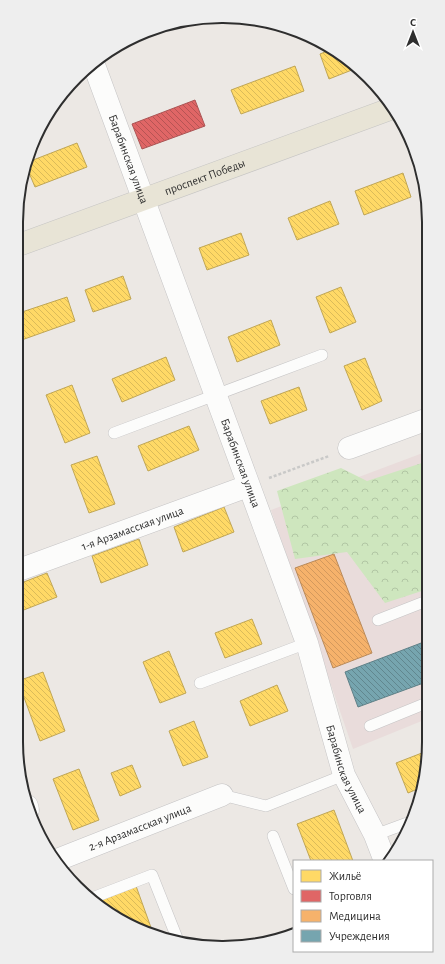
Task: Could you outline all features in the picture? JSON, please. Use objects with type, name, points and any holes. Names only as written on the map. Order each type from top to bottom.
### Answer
[{"type":"main road","name":"проспект Победы","points":[[23,243],[387,110]]},
{"type":"street","name":"Барабинская улица","points":[[95,69],[307,643],[344,775],[375,834],[384,858]]},
{"type":"street","points":[[349,448],[422,421]]},
{"type":"street","name":"1-я Арзамасская улица","points":[[23,568],[248,486]]},
{"type":"street","name":"2-я Арзамасская улица","points":[[61,858],[222,795]]},
{"type":"lane","points":[[114,433],[322,355]]},
{"type":"lane","points":[[378,620],[422,602]]},
{"type":"lane","points":[[200,683],[307,643]]},
{"type":"lane","points":[[370,726],[422,705]]},
{"type":"lane","points":[[222,795],[266,806],[344,775]]},
{"type":"lane","points":[[375,834],[404,824]]},
{"type":"lane","points":[[273,836],[293,886]]},
{"type":"lane","points":[[97,896],[152,875],[176,935]]},
{"type":"path","points":[[248,486],[349,448]]},
{"type":"shaded area","points":[[422,453],[422,721],[353,749],[271,510]]},
{"type":"green space","points":[[422,463],[422,591],[385,603],[347,552],[295,559],[277,491],[341,468],[367,481]]},
{"type":"building: Жильё","points":[[325,52],[351,70],[329,79],[320,54]]},
{"type":"building: Жильё","points":[[295,66],[304,91],[241,114],[231,90]]},
{"type":"building: Жильё","points":[[77,143],[87,167],[35,187],[29,174],[33,160]]},
{"type":"building: Жильё","points":[[403,173],[411,197],[364,215],[355,191]]},
{"type":"building: Жильё","points":[[330,201],[339,224],[297,240],[288,218]]},
{"type":"building: Жильё","points":[[241,233],[249,255],[207,270],[199,248]]},
{"type":"building: Жильё","points":[[123,276],[131,299],[93,312],[85,290]]},
{"type":"building: Жильё","points":[[341,287],[356,322],[330,333],[316,297]]},
{"type":"building: Жильё","points":[[67,297],[75,321],[23,340],[23,312]]},
{"type":"building: Жильё","points":[[271,320],[280,345],[237,362],[228,337]]},
{"type":"building: Жильё","points":[[166,357],[175,380],[122,402],[112,379]]},
{"type":"building: Жильё","points":[[365,358],[382,401],[362,410],[344,366]]},
{"type":"building: Жильё","points":[[72,385],[90,433],[65,443],[46,395]]},
{"type":"building: Жильё","points":[[299,387],[307,410],[270,424],[261,401]]},
{"type":"building: Жильё","points":[[189,426],[199,450],[148,471],[138,446]]},
{"type":"building: Жильё","points":[[97,456],[115,504],[89,513],[71,465]]},
{"type":"building: Жильё","points":[[224,507],[234,532],[183,552],[174,527]]},
{"type":"building: Жильё","points":[[139,539],[148,565],[101,583],[92,556]]},
{"type":"building: Жильё","points":[[47,573],[57,597],[23,610],[23,582]]},
{"type":"building: Жильё","points":[[252,619],[262,644],[225,658],[215,633]]},
{"type":"building: Жильё","points":[[169,651],[186,693],[160,703],[143,662]]},
{"type":"building: Жильё","points":[[43,672],[65,731],[40,741],[23,695],[23,679]]},
{"type":"building: Жильё","points":[[277,685],[288,711],[250,726],[240,701]]},
{"type":"building: Жильё","points":[[194,721],[208,757],[183,766],[169,731]]},
{"type":"building: Жильё","points":[[422,753],[416,790],[408,793],[396,763]]},
{"type":"building: Жильё","points":[[132,765],[141,787],[120,796],[111,773]]},
{"type":"building: Жильё","points":[[79,769],[99,820],[73,830],[53,779]]},
{"type":"building: Жильё","points":[[334,810],[353,860],[311,860],[297,824]]},
{"type":"building: Жильё","points":[[136,886],[151,928],[123,914],[101,900]]},
{"type":"building: Торговля","points":[[195,100],[205,126],[142,149],[132,124]]},
{"type":"building: Медицина","points":[[334,554],[372,653],[333,668],[295,568]]},
{"type":"building: Учреждения","points":[[422,643],[422,684],[358,707],[345,672]]}]
